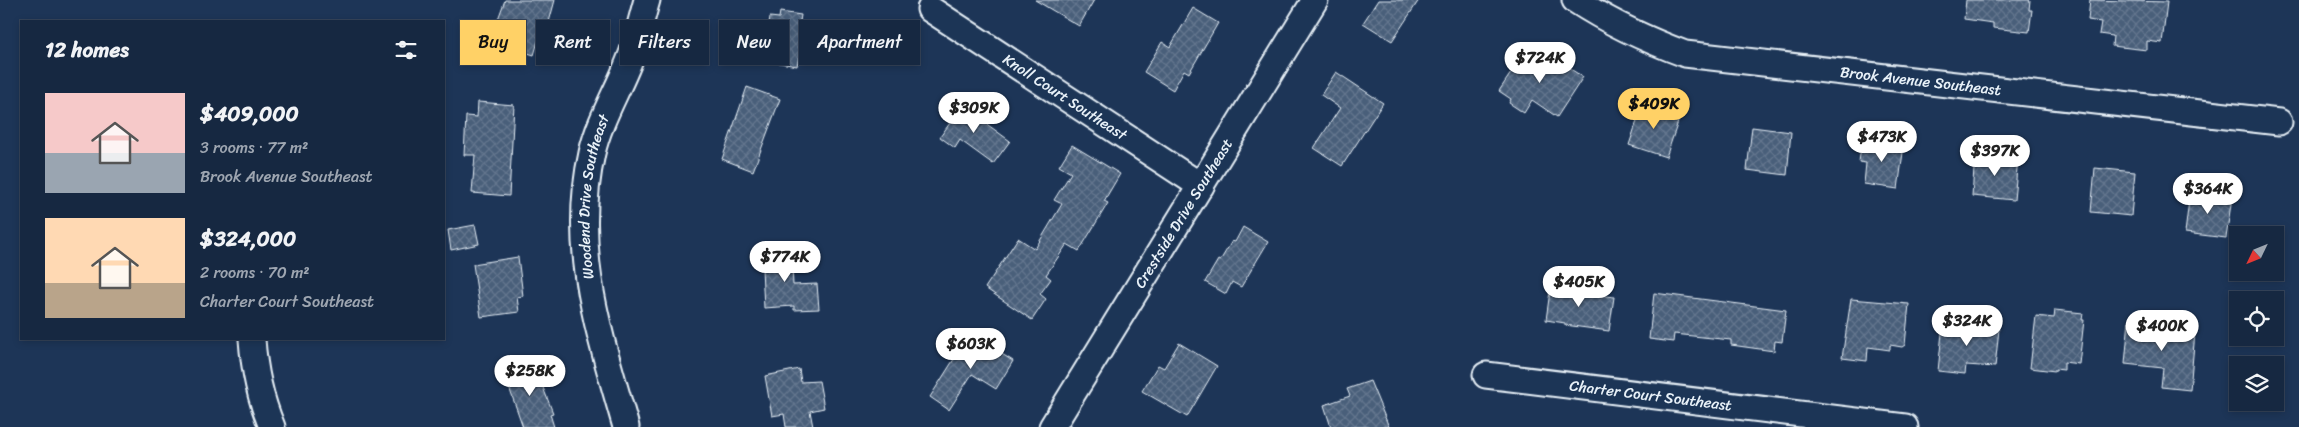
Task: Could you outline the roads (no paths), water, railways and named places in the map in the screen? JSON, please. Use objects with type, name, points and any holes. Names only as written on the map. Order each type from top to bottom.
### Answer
[{"type":"street","name":"Woodend Drive Southeast","points":[[626,427],[593,310],[588,281],[585,198],[592,152],[603,119],[632,51],[646,0]]},
{"type":"street","name":"Crestside Drive Southeast","points":[[1052,427],[1316,0]]},
{"type":"street","name":"Brook Avenue Southeast","points":[[1575,0],[1595,13],[1652,42],[1685,54],[2279,122]]},
{"type":"street","name":"Knoll Court Southeast","points":[[930,9],[1201,186]]},
{"type":"street","points":[[252,340],[254,365],[260,392],[272,427]]},
{"type":"street","name":"Charter Court Southeast","points":[[1486,375],[1905,427]]}]
